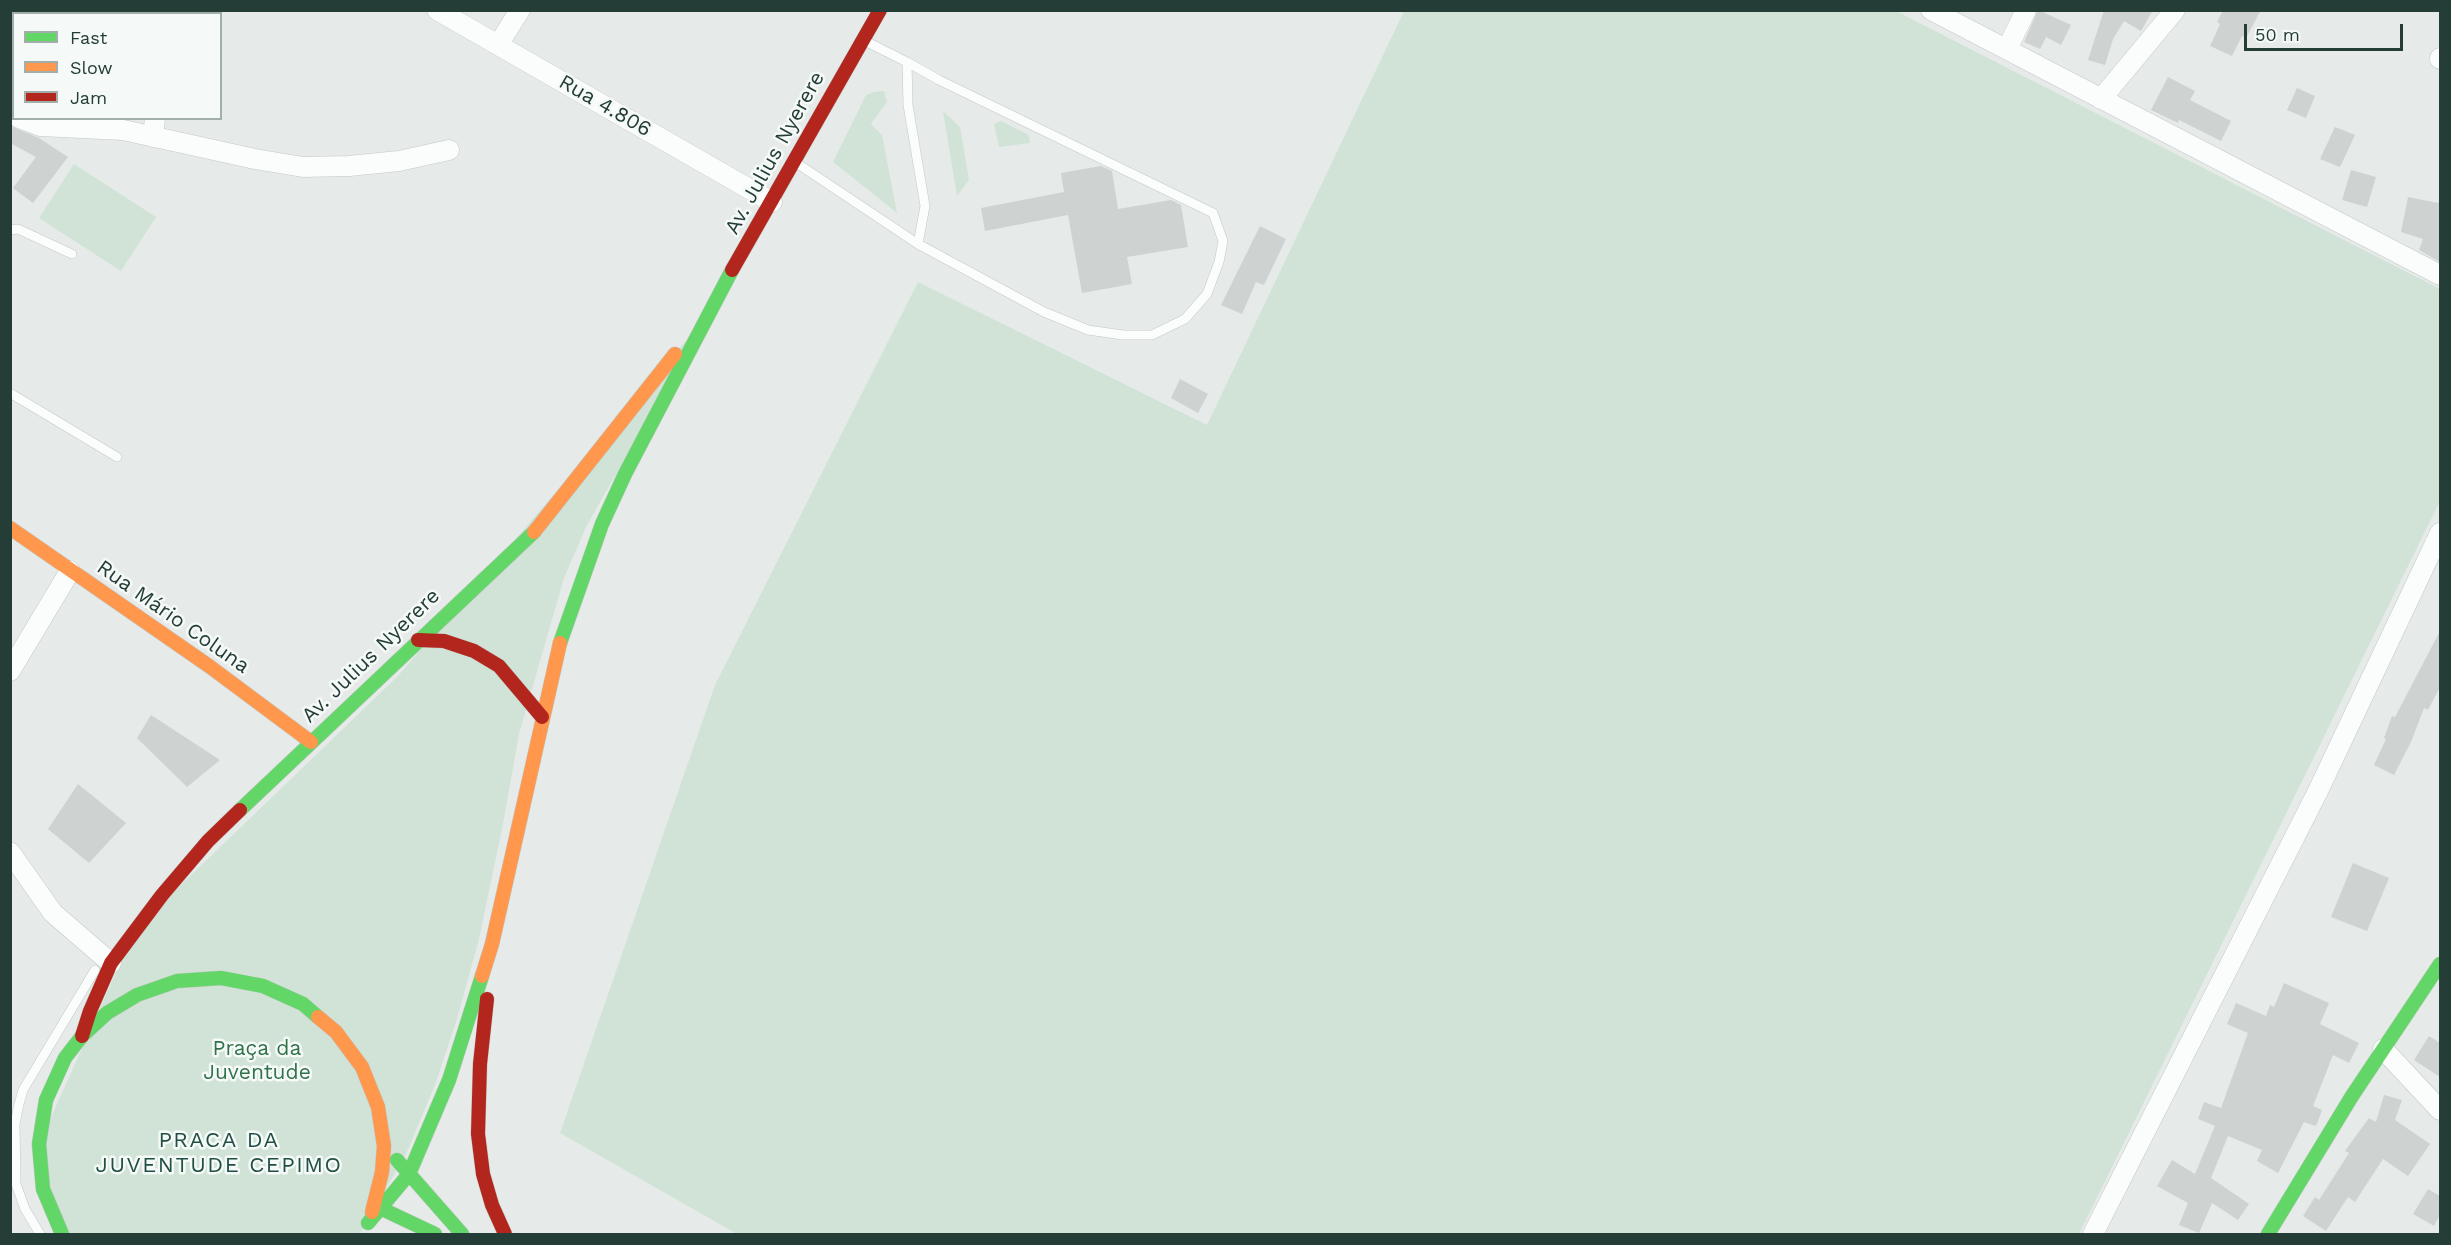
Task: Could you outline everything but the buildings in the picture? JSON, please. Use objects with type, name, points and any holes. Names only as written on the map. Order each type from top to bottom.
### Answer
[{"type":"main road","name":"Av. Julius Nyerere","points":[[492,944],[561,640],[602,524],[625,474],[689,354],[706,317],[880,10]]},
{"type":"main road","name":"Av. Julius Nyerere","points":[[82,1036],[107,960],[208,841],[418,640],[531,536],[706,317]]},
{"type":"main road","name":"Rua Mário Coluna","points":[[10,528],[208,666],[311,742]]},
{"type":"main road","points":[[418,640],[444,641],[474,651],[499,666],[542,717]]},
{"type":"main road","points":[[364,1229],[409,1174],[434,1119],[449,1080],[492,944]]},
{"type":"main road","points":[[492,944],[480,1064],[478,1134],[483,1174],[492,1205],[505,1234]]},
{"type":"main road","points":[[2268,1234],[2352,1096],[2440,964]]},
{"type":"main road","points":[[59,1233],[44,1189],[39,1144],[46,1100],[65,1058],[82,1036],[107,1013],[136,995],[177,981],[221,978],[263,986],[303,1004],[336,1032],[362,1066],[378,1107],[384,1146],[377,1198],[364,1229]]},
{"type":"main road","points":[[384,1146],[462,1234]]},
{"type":"main road","points":[[380,1208],[435,1234]]},
{"type":"street","name":"Rua 4.806","points":[[438,10],[772,202]]},
{"type":"street","points":[[498,45],[520,10]]},
{"type":"street","points":[[2007,49],[2026,10]]},
{"type":"street","points":[[2101,99],[2175,10]]},
{"type":"street","points":[[1938,12],[2440,275]]},
{"type":"street","points":[[22,120],[40,126],[123,130],[154,128],[255,159],[303,167],[349,166],[399,161],[449,150]]},
{"type":"street","points":[[2093,1234],[2318,791],[2440,532]]},
{"type":"street","points":[[10,671],[70,571]]},
{"type":"street","points":[[10,852],[53,913],[107,960]]},
{"type":"street","points":[[2383,1049],[2440,1110]]},
{"type":"lane","points":[[794,161],[918,243],[1044,312],[1088,330],[1123,336],[1152,335],[1185,319],[1207,294],[1219,262],[1223,241],[1213,213],[939,80],[863,40]]},
{"type":"lane","points":[[907,62],[908,105],[925,206],[918,243]]},
{"type":"lane","points":[[10,230],[18,229],[72,254]]},
{"type":"lane","points":[[10,393],[117,457]]},
{"type":"lane","points":[[40,1234],[25,1209],[16,1184],[15,1125],[18,1108],[23,1090],[107,960]]},
{"type":"green space","points":[[1404,11],[1896,11],[2440,289],[2440,501],[2079,1234],[737,1234],[560,1133],[715,685],[918,282],[1207,425]]},
{"type":"green space","points":[[884,91],[887,102],[871,124],[882,135],[897,213],[833,162],[866,95]]},
{"type":"green space","points":[[943,111],[960,127],[969,180],[957,196]]},
{"type":"green space","points":[[1001,121],[1029,135],[1030,143],[999,147],[994,124]]},
{"type":"green space","points":[[74,164],[156,217],[121,271],[39,218]]},
{"type":"green space","name":"Praça da Juventude","points":[[706,317],[587,525],[564,578],[519,734],[479,939],[457,1019],[435,1085],[406,1154],[360,1234],[62,1234],[39,1144],[136,928],[398,676]]},
{"type":"traffic: fast","points":[[560,643],[602,524],[625,474],[732,270]]},
{"type":"traffic: fast","points":[[240,810],[534,532]]},
{"type":"traffic: fast","points":[[2268,1234],[2352,1096],[2440,964]]},
{"type":"traffic: fast","points":[[368,1223],[409,1174],[449,1080],[482,976]]},
{"type":"traffic: fast","points":[[62,1234],[43,1189],[39,1144],[46,1100],[65,1058],[82,1036],[107,1013],[137,995],[177,981],[221,978],[263,986],[303,1004],[318,1017]]},
{"type":"traffic: fast","points":[[397,1160],[462,1234]]},
{"type":"traffic: fast","points":[[380,1208],[435,1234]]},
{"type":"traffic: slow","points":[[534,532],[675,354]]},
{"type":"traffic: slow","points":[[10,528],[209,666],[311,742]]},
{"type":"traffic: slow","points":[[482,976],[492,944],[560,643]]},
{"type":"traffic: slow","points":[[318,1017],[336,1032],[362,1067],[378,1107],[384,1146],[382,1172],[372,1212]]},
{"type":"traffic: jam","points":[[732,270],[880,10]]},
{"type":"traffic: jam","points":[[418,640],[444,641],[474,651],[499,666],[542,717]]},
{"type":"traffic: jam","points":[[82,1036],[111,963],[162,895],[208,841],[240,810]]},
{"type":"traffic: jam","points":[[487,999],[480,1064],[478,1134],[483,1174],[492,1205],[505,1234]]},
{"type":"district","name":"PRACA DA JUVENTUDE CEPIMO","points":[[219,1154]]}]
